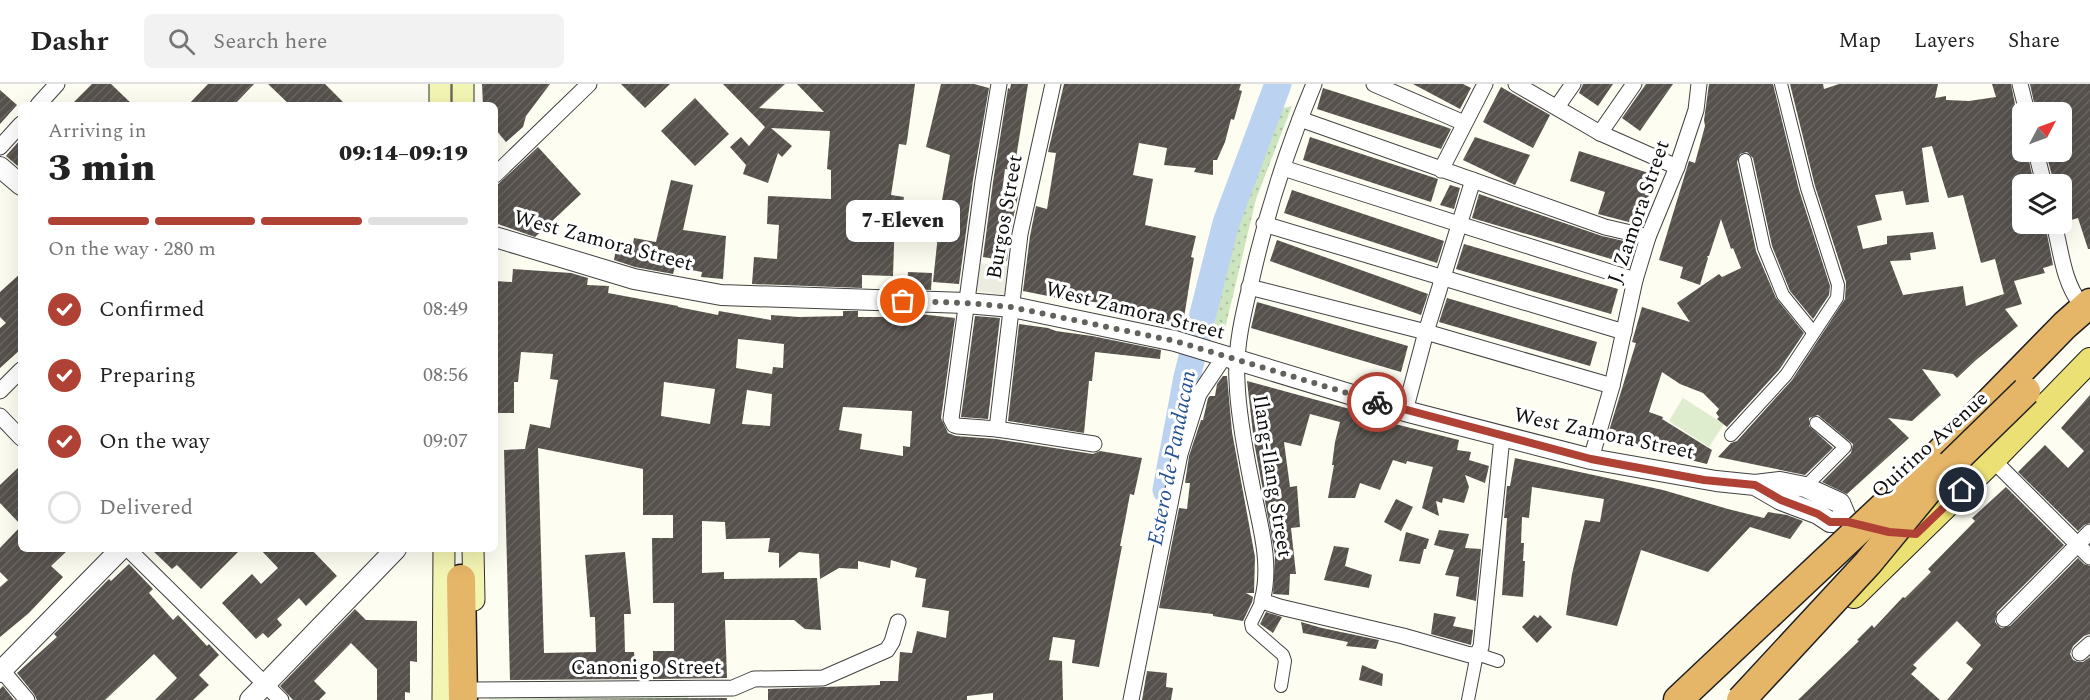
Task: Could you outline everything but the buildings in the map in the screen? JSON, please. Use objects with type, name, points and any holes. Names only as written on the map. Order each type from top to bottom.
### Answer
[{"type":"highway","points":[[1754,699],[1943,472],[2026,391],[2088,306]]},
{"type":"highway","points":[[1678,700],[1930,463],[2065,325],[2088,306]]},
{"type":"highway","points":[[461,579],[471,697]]},
{"type":"highway","points":[[1694,700],[1767,616]]},
{"type":"main road","points":[[440,84],[440,102]]},
{"type":"main road","points":[[463,84],[463,102]]},
{"type":"main road","name":"Quirino Avenue","points":[[1669,700],[1870,500],[2088,306]]},
{"type":"main road","points":[[1754,699],[2090,360]]},
{"type":"main road","points":[[1848,522],[1889,532],[1916,534]]},
{"type":"main road","points":[[1848,522],[1856,533],[1863,552],[1865,586]]},
{"type":"main road","points":[[443,700],[444,552]]},
{"type":"main road","points":[[471,697],[473,552]]},
{"type":"street","points":[[41,102],[57,84]]},
{"type":"street","points":[[498,172],[589,84]]},
{"type":"street","points":[[999,84],[982,181],[951,419],[954,425],[997,429],[1094,444]]},
{"type":"street","name":"Burgos Street","points":[[997,429],[1020,234],[1053,84]]},
{"type":"street","name":"Ilang-Ilang Street","points":[[1281,686],[1285,661],[1283,655],[1252,628],[1251,623],[1262,601],[1266,586],[1263,532],[1251,480],[1236,380],[1227,358],[1240,330],[1264,224],[1314,84]]},
{"type":"street","points":[[1374,84],[1464,123]]},
{"type":"street","points":[[1441,170],[1485,84]]},
{"type":"street","points":[[1516,84],[1600,133],[1677,167]]},
{"type":"street","points":[[1557,107],[1573,84]]},
{"type":"street","points":[[1600,133],[1634,84]]},
{"type":"street","name":"J. Zamora Street","points":[[1591,459],[1612,386],[1635,280],[1648,237],[1677,167],[1696,110],[1700,84]]},
{"type":"street","points":[[1731,435],[1786,375],[1837,298],[1838,285],[1807,188],[1781,84]]},
{"type":"street","points":[[2020,84],[2024,102]]},
{"type":"street","points":[[1300,118],[1605,227],[1648,237]]},
{"type":"street","points":[[0,147],[18,127]]},
{"type":"street","points":[[1745,160],[1764,248],[1783,295],[1814,332]]},
{"type":"street","points":[[0,167],[18,182]]},
{"type":"street","points":[[1283,168],[1635,280]]},
{"type":"street","points":[[1405,411],[1426,332],[1473,180]]},
{"type":"street","points":[[1264,224],[1624,332]]},
{"type":"street","points":[[2056,234],[2072,292],[2088,306]]},
{"type":"street","name":"West Zamora Street","points":[[498,238],[634,279],[721,295],[966,303],[1011,307],[1180,343],[1405,411],[1591,459],[1704,480],[1755,485],[1780,482],[1805,487],[1840,503],[1848,522],[1830,522],[1818,514],[1781,500],[1755,485]]},
{"type":"street","points":[[1249,287],[1426,332],[1612,386]]},
{"type":"street","points":[[1131,700],[1180,454],[1199,394],[1227,358]]},
{"type":"street","points":[[0,391],[18,373]]},
{"type":"street","points":[[0,417],[18,435]]},
{"type":"street","points":[[1805,487],[1845,447],[1816,423]]},
{"type":"street","points":[[1468,700],[1477,654],[1481,647],[1502,437]]},
{"type":"street","points":[[1993,460],[2090,557]]},
{"type":"street","points":[[2004,619],[2090,532]]},
{"type":"street","points":[[27,700],[1,670],[118,552]]},
{"type":"street","points":[[131,552],[281,700]]},
{"type":"street","points":[[250,700],[393,552]]},
{"type":"street","points":[[1262,601],[1498,661]]},
{"type":"street","name":"Canonigo Street","points":[[471,697],[733,688],[754,680],[823,678],[880,655],[892,642],[898,622]]},
{"type":"green space","points":[[1292,106],[1256,199],[1224,333],[1214,329],[1222,277],[1261,152],[1283,108]]},
{"type":"green space","points":[[1683,398],[1724,424],[1709,447],[1669,421]]},
{"type":"green space","points":[[688,692],[688,700],[489,700],[489,694]]},
{"type":"shaded area","points":[[978,263],[1008,266],[1006,295],[975,291]]},
{"type":"waterway","name":"Estero de Pandacan","points":[[1166,490],[1187,377],[1226,223],[1278,84]]},
{"type":"way so far","points":[[903,301],[1011,307],[1175,341],[1238,362],[1377,402]]},
{"type":"place","name":"7-Eleven","points":[[903,301]]},
{"type":"route","points":[[1377,402],[1591,459],[1704,480],[1755,485],[1781,500],[1818,514],[1830,522],[1866,525],[1889,532],[1916,534],[1962,490]]}]
